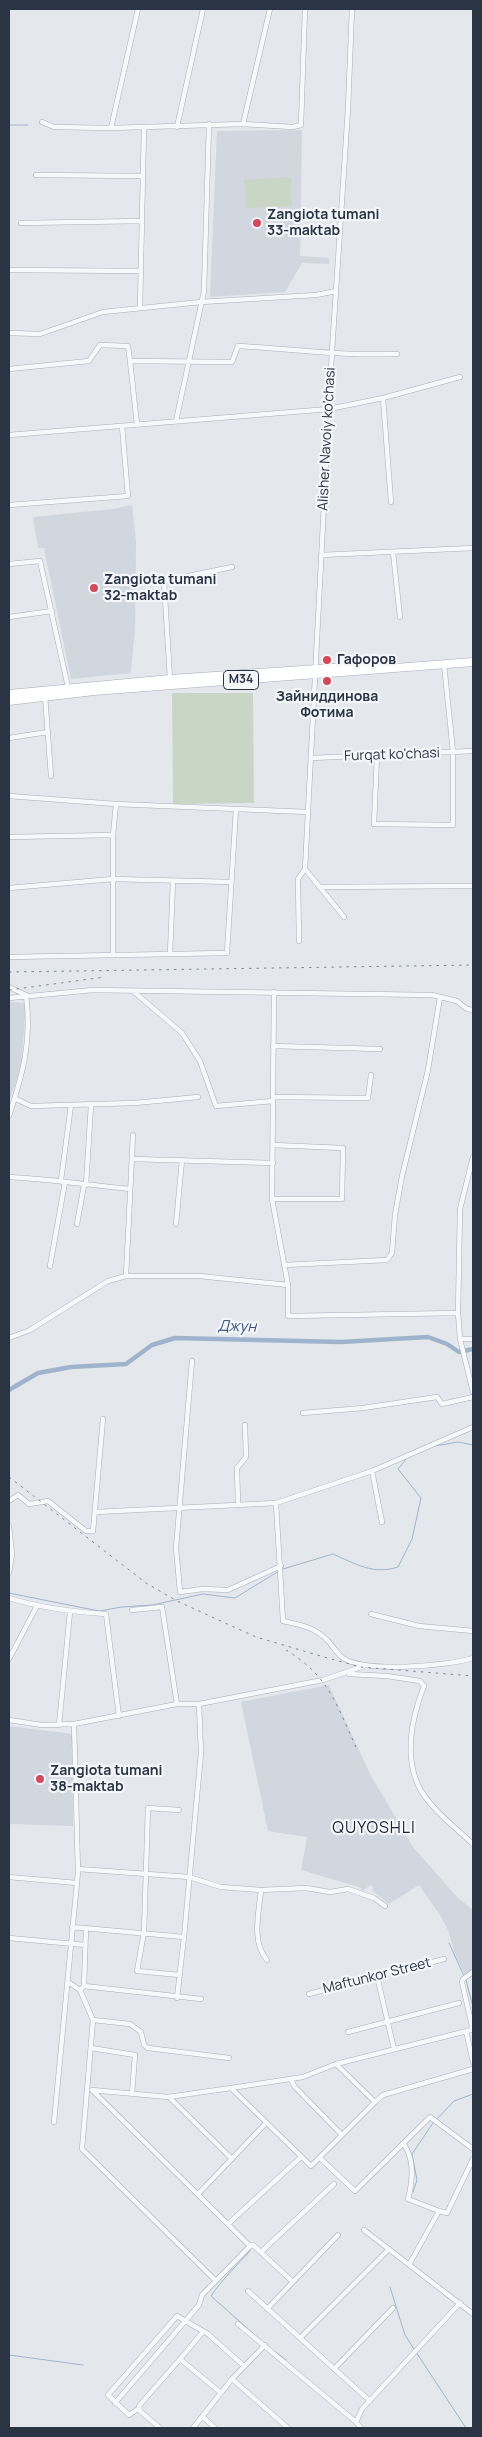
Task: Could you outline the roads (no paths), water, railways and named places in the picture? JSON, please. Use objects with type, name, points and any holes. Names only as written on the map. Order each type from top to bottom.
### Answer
[{"type":"main road","name":"M34","points":[[9,701],[45,696],[473,658]]},
{"type":"main road","name":"M34","points":[[9,694],[170,679],[473,662]]},
{"type":"street","points":[[111,128],[138,9]]},
{"type":"street","points":[[177,127],[204,9]]},
{"type":"street","points":[[242,124],[270,9]]},
{"type":"street","points":[[42,122],[54,127],[111,128],[177,127],[209,124],[293,127],[301,125],[305,9]]},
{"type":"street","name":"Alisher Navoiy ko'chasi","points":[[299,942],[298,879],[305,869],[314,672],[348,110],[352,9]]},
{"type":"street","points":[[176,421],[204,291],[209,124]]},
{"type":"street","points":[[140,308],[144,127]]},
{"type":"street","points":[[36,175],[143,176]]},
{"type":"street","points":[[21,224],[142,221]]},
{"type":"street","points":[[9,270],[141,271]]},
{"type":"street","points":[[9,333],[40,334],[103,312],[201,302],[316,295],[336,291]]},
{"type":"street","points":[[9,369],[89,362],[100,345],[128,346],[136,424]]},
{"type":"street","points":[[130,361],[232,362],[238,346],[332,352],[354,356],[397,354]]},
{"type":"street","points":[[9,435],[329,409],[382,398],[460,378]]},
{"type":"street","points":[[382,398],[391,502]]},
{"type":"street","points":[[9,505],[128,496],[122,426]]},
{"type":"street","points":[[321,556],[473,548]]},
{"type":"street","points":[[393,552],[400,617]]},
{"type":"street","points":[[9,564],[40,561],[68,687]]},
{"type":"street","points":[[170,679],[164,581],[232,567]]},
{"type":"street","points":[[9,617],[52,611]]},
{"type":"street","points":[[377,756],[374,824],[453,825],[453,752],[444,664]]},
{"type":"street","points":[[45,696],[52,776]]},
{"type":"street","points":[[9,738],[48,732]]},
{"type":"street","name":"Furqat ko'chasi","points":[[311,758],[473,751]]},
{"type":"street","points":[[9,796],[116,804],[308,812]]},
{"type":"street","points":[[113,955],[113,835],[116,804]]},
{"type":"street","points":[[9,957],[227,953],[236,809]]},
{"type":"street","points":[[9,837],[113,835]]},
{"type":"street","points":[[305,869],[344,917]]},
{"type":"street","points":[[9,888],[113,879],[231,882]]},
{"type":"street","points":[[170,954],[173,880]]},
{"type":"street","points":[[319,887],[473,886]]},
{"type":"street","points":[[9,987],[26,995]]},
{"type":"street","points":[[9,998],[93,990],[274,992],[440,997],[473,1010]]},
{"type":"street","points":[[133,991],[182,1033],[200,1061],[216,1106],[273,1099],[368,1098],[371,1075]]},
{"type":"street","points":[[274,992],[272,1199],[288,1285],[288,1316],[458,1313]]},
{"type":"street","points":[[9,1116],[16,1099],[25,1065],[28,1010],[26,995]]},
{"type":"street","points":[[284,1265],[387,1260],[392,1253],[395,1215],[402,1176],[428,1070],[440,997]]},
{"type":"street","points":[[273,1046],[380,1049]]},
{"type":"street","points":[[16,1099],[30,1106],[91,1105],[198,1097]]},
{"type":"street","points":[[50,1266],[63,1181],[70,1105]]},
{"type":"street","points":[[77,1224],[85,1185],[91,1105]]},
{"type":"street","points":[[126,1276],[133,1136]]},
{"type":"street","points":[[272,1199],[342,1199],[343,1148],[273,1145]]},
{"type":"street","points":[[473,1157],[460,1209],[458,1313],[460,1339],[473,1392]]},
{"type":"street","points":[[132,1159],[272,1163]]},
{"type":"street","points":[[176,1224],[182,1160]]},
{"type":"street","points":[[9,1177],[130,1189]]},
{"type":"street","points":[[9,1338],[30,1330],[108,1281],[126,1276],[198,1276],[288,1285]]},
{"type":"street","points":[[460,1339],[473,1339]]},
{"type":"street","points":[[192,1361],[178,1507],[176,1548],[180,1592],[203,1589],[228,1590],[281,1566]]},
{"type":"street","points":[[303,1413],[363,1408],[426,1397],[437,1397],[442,1404],[473,1397]]},
{"type":"street","points":[[9,1501],[18,1495],[29,1504],[48,1501],[86,1531],[93,1531],[103,1419]]},
{"type":"street","points":[[238,1504],[236,1468],[246,1457],[245,1425]]},
{"type":"street","points":[[96,1512],[276,1503],[372,1471],[473,1427]]},
{"type":"street","points":[[372,1471],[382,1522]]},
{"type":"street","points":[[276,1503],[283,1621],[312,1627],[327,1639],[343,1658],[364,1666]]},
{"type":"street","points":[[9,1528],[12,1554],[9,1573]]},
{"type":"street","points":[[9,1598],[37,1606],[55,1607],[70,1612],[106,1614],[119,1716]]},
{"type":"street","points":[[9,1660],[37,1606]]},
{"type":"street","points":[[132,1610],[162,1607],[177,1704]]},
{"type":"street","points":[[59,1725],[70,1612]]},
{"type":"street","points":[[371,1614],[410,1624],[473,1631]]},
{"type":"street","points":[[9,1720],[59,1725],[74,1724],[177,1704],[199,1704],[346,1673],[364,1666],[454,1664],[473,1658]]},
{"type":"street","points":[[346,1673],[420,1681],[424,1686],[417,1703],[411,1733],[411,1764],[418,1786],[434,1807],[473,1844]]},
{"type":"street","points":[[177,1998],[201,1753],[199,1704]]},
{"type":"street","points":[[54,2122],[78,1869],[74,1724]]},
{"type":"street","points":[[179,1810],[148,1808],[144,1932],[137,1971],[180,1975]]},
{"type":"street","points":[[78,1869],[189,1877],[212,1886],[261,1890],[306,1888],[330,1892],[348,1889],[374,1898],[385,1906]]},
{"type":"street","points":[[9,1877],[77,1883]]},
{"type":"street","points":[[261,1890],[258,1940],[260,1952],[267,1960]]},
{"type":"street","points":[[72,1927],[184,1937]]},
{"type":"street","points":[[80,1990],[84,1986],[86,1928]]},
{"type":"street","points":[[9,1938],[85,1945]]},
{"type":"street","name":"Maftunkor Street","points":[[309,1994],[444,1959]]},
{"type":"street","points":[[86,2089],[168,2097],[303,2078],[336,2064],[471,2030],[472,2026],[462,1982],[463,1979],[473,1972]]},
{"type":"street","points":[[377,1976],[394,2049]]},
{"type":"street","points":[[68,1982],[80,1990],[93,2020],[81,2145],[84,2151],[216,2281]]},
{"type":"street","points":[[84,1986],[177,1998],[201,1999]]},
{"type":"street","points":[[348,2032],[459,2003]]},
{"type":"street","points":[[93,2020],[130,2024],[141,2032],[144,2045],[148,2048],[230,2058]]},
{"type":"street","points":[[466,2031],[473,2062]]},
{"type":"street","points":[[91,2048],[135,2055],[132,2094]]},
{"type":"street","points":[[336,2064],[375,2102]]},
{"type":"street","points":[[232,2088],[311,2166],[383,2095],[473,2070]]},
{"type":"street","points":[[291,2079],[294,2086],[342,2135]]},
{"type":"street","points":[[92,2090],[199,2193],[250,2246],[253,2245],[293,2282]]},
{"type":"street","points":[[168,2097],[232,2159]]},
{"type":"street","points":[[320,2158],[355,2191],[430,2117],[473,2149]]},
{"type":"street","points":[[199,2193],[266,2123]]},
{"type":"street","points":[[403,2143],[409,2150],[413,2180],[408,2199],[446,2213],[473,2158]]},
{"type":"street","points":[[228,2224],[301,2157]]},
{"type":"street","points":[[261,2252],[334,2184]]},
{"type":"street","points":[[410,2263],[439,2211]]},
{"type":"street","points":[[364,2230],[410,2263],[473,2314]]},
{"type":"street","points":[[266,2309],[338,2234]]},
{"type":"street","points":[[115,2403],[200,2305],[202,2295],[250,2246]]},
{"type":"street","points":[[300,2338],[389,2249]]},
{"type":"street","points":[[248,2291],[370,2401]]},
{"type":"street","points":[[356,2422],[370,2401],[460,2303]]},
{"type":"street","points":[[334,2369],[393,2308]]},
{"type":"street","points":[[202,2333],[138,2408],[129,2415],[108,2396],[175,2317],[178,2316],[202,2333],[208,2334],[244,2366]]},
{"type":"street","points":[[238,2324],[361,2428]]},
{"type":"street","points":[[193,2428],[232,2379],[265,2345]]},
{"type":"street","points":[[180,2359],[221,2394]]},
{"type":"street","points":[[232,2379],[288,2428]]},
{"type":"street","points":[[138,2408],[160,2428]]},
{"type":"street","points":[[203,2417],[215,2428]]},
{"type":"waterway","points":[[9,125],[28,125]]},
{"type":"waterway","name":"Джун","points":[[9,1390],[38,1373],[71,1367],[126,1364],[152,1345],[175,1338],[341,1342],[428,1337],[447,1344],[459,1352],[473,1349]]},
{"type":"waterway","points":[[435,1446],[458,1442],[473,1445]]},
{"type":"waterway","points":[[283,1569],[333,1554],[357,1565],[373,1569],[381,1570],[398,1567],[412,1539],[421,1498],[398,1469],[407,1458]]},
{"type":"waterway","points":[[9,1593],[99,1611],[152,1605],[203,1594],[235,1598],[279,1571]]},
{"type":"waterway","points":[[449,1943],[464,1976]]},
{"type":"waterway","points":[[466,1980],[473,2007]]},
{"type":"waterway","points":[[473,2038],[473,2044]]},
{"type":"waterway","points":[[436,2120],[454,2101],[473,2094]]},
{"type":"waterway","points":[[413,2192],[417,2180],[412,2154],[433,2123]]},
{"type":"waterway","points":[[250,2251],[211,2296],[264,2343]]},
{"type":"waterway","points":[[390,2287],[405,2335],[414,2349]]},
{"type":"waterway","points":[[273,2350],[286,2360]]},
{"type":"waterway","points":[[416,2352],[466,2428]]},
{"type":"waterway","points":[[9,2355],[83,2365]]},
{"type":"railway","points":[[9,972],[473,965]]},
{"type":"railway","points":[[9,990],[105,977]]},
{"type":"railway","points":[[9,1477],[146,1583],[177,1601],[256,1637],[361,1667],[473,1676]]},
{"type":"railway","points":[[286,1650],[312,1670],[330,1692],[356,1747]]},
{"type":"place","name":"Zangiota tumani 33-maktab","points":[[257,223]]},
{"type":"place","name":"Zangiota tumani 32-maktab","points":[[94,588]]},
{"type":"place","name":"Гафоров","points":[[327,660]]},
{"type":"place","name":"Зайниддинова Фотима","points":[[327,681]]},
{"type":"place","name":"Zangiota tumani 38-maktab","points":[[40,1779]]},
{"type":"district","name":"QUYOSHLI","points":[[374,1829]]}]
